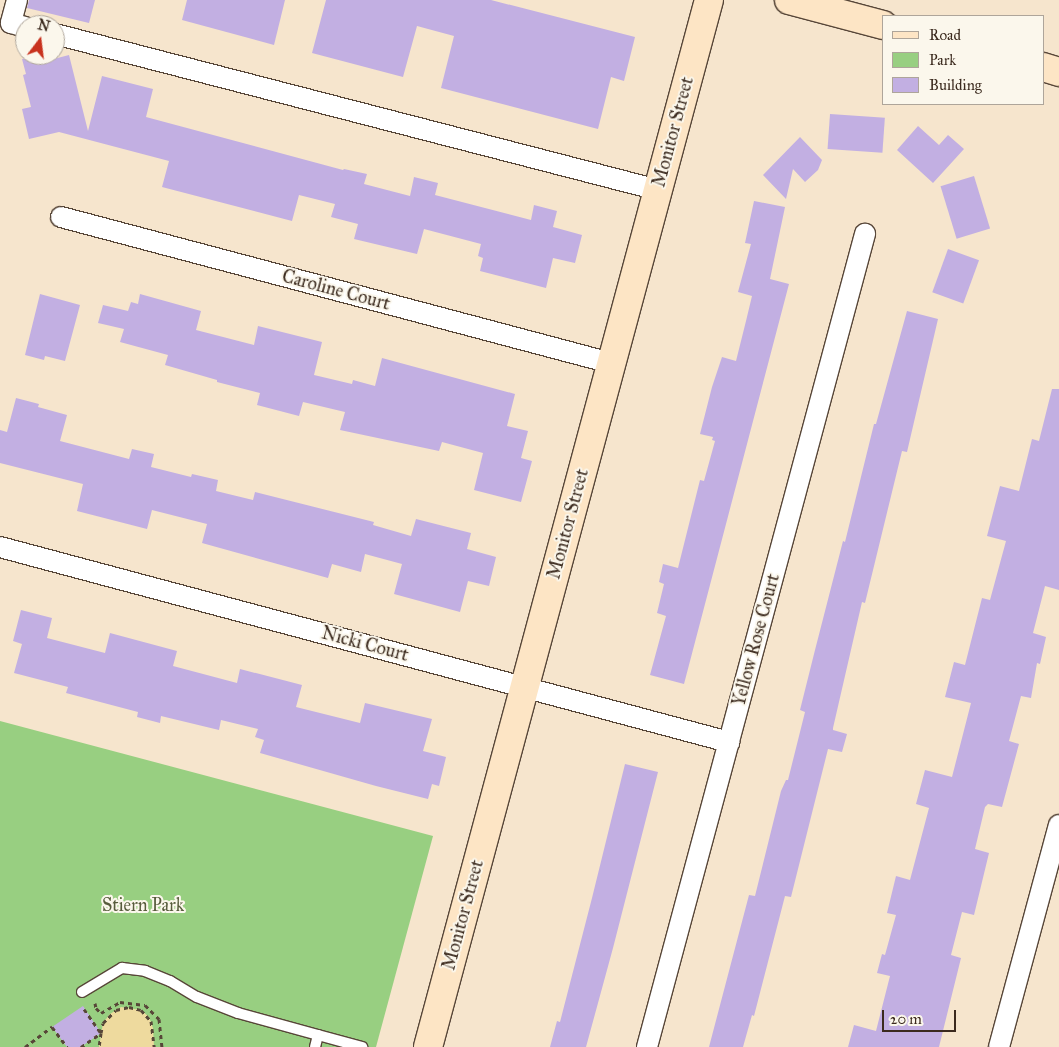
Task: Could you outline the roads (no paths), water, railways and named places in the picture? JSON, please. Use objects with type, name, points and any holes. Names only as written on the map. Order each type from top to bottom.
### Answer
[{"type":"street","points":[[15,24],[11,23],[17,0]]},
{"type":"street","name":"Monitor Street","points":[[428,1047],[709,0]]},
{"type":"street","points":[[789,0],[882,25]]},
{"type":"street","points":[[65,37],[658,190]]},
{"type":"street","points":[[1044,68],[1059,72]]},
{"type":"street","name":"Caroline Court","points":[[62,216],[612,363]]},
{"type":"street","name":"Yellow Rose Court","points":[[647,1047],[865,234]]},
{"type":"street","name":"Nicki Court","points":[[0,547],[729,742]]},
{"type":"street","points":[[1000,1047],[1059,825]]},
{"type":"lane","points":[[82,992],[122,968],[145,971],[170,980],[198,997],[238,1013],[362,1047]]},
{"type":"lane","points":[[315,1047],[318,1035]]},
{"type":"park label","name":"Stiern Park","points":[[143,905]]}]
